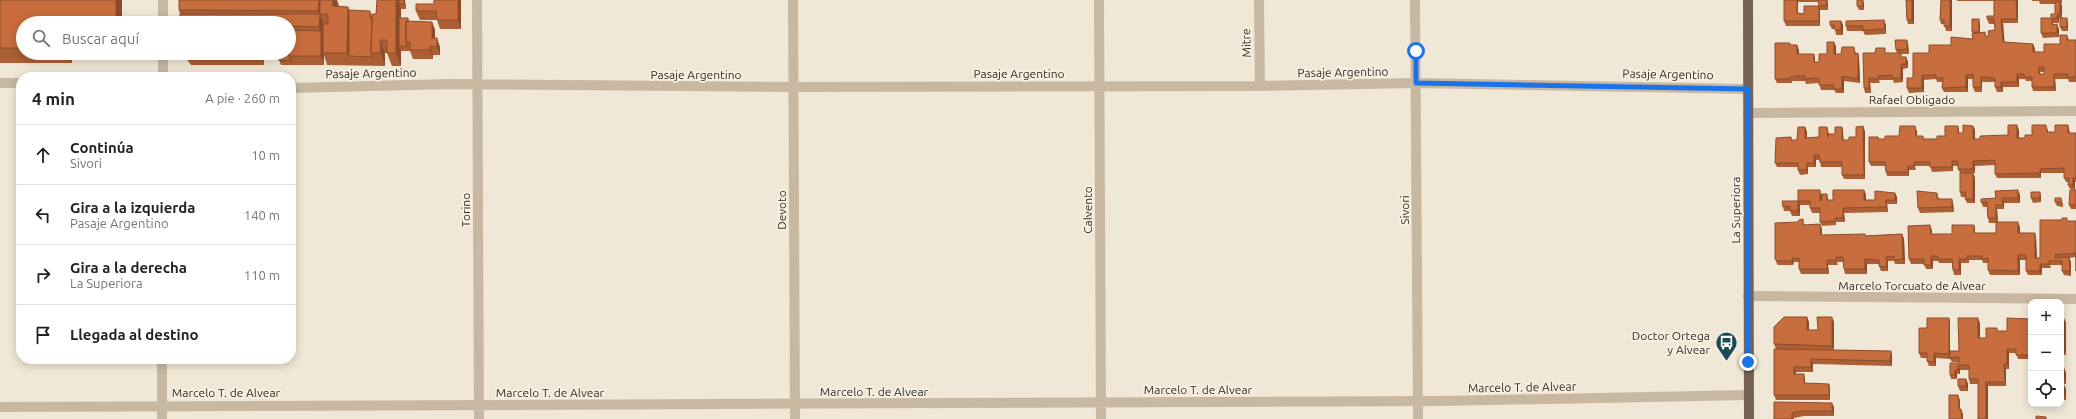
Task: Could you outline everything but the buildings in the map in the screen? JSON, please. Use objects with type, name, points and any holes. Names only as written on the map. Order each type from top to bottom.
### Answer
[{"type":"main road","name":"La Superiora","points":[[1748,0],[1748,419]]},
{"type":"street","points":[[163,0],[163,16]]},
{"type":"street","name":"Torino","points":[[477,0],[479,419]]},
{"type":"street","name":"Devoto","points":[[793,0],[795,419]]},
{"type":"street","name":"Calvento","points":[[1099,0],[1101,419]]},
{"type":"street","name":"Mitre","points":[[1259,0],[1260,86]]},
{"type":"street","name":"Sivori","points":[[1416,0],[1418,419]]},
{"type":"street","points":[[163,60],[163,72]]},
{"type":"street","points":[[0,83],[16,83]]},
{"type":"street","name":"Pasaje Argentino","points":[[296,88],[478,85],[794,87],[1260,86],[1416,83],[1748,89]]},
{"type":"street","name":"Rafael Obligado","points":[[1748,113],[2076,111]]},
{"type":"street","name":"Marcelo Torcuato de Alvear","points":[[1748,296],[2076,299]]},
{"type":"street","points":[[162,364],[162,419]]},
{"type":"street","name":"Marcelo T. de Alvear","points":[[0,407],[162,405],[1418,401],[1748,395]]},
{"type":"place","name":"Doctor Ortega y Alvear","points":[[1726,362]]},
{"type":"route","points":[[1416,51],[1416,83],[1748,89],[1748,362]]}]
